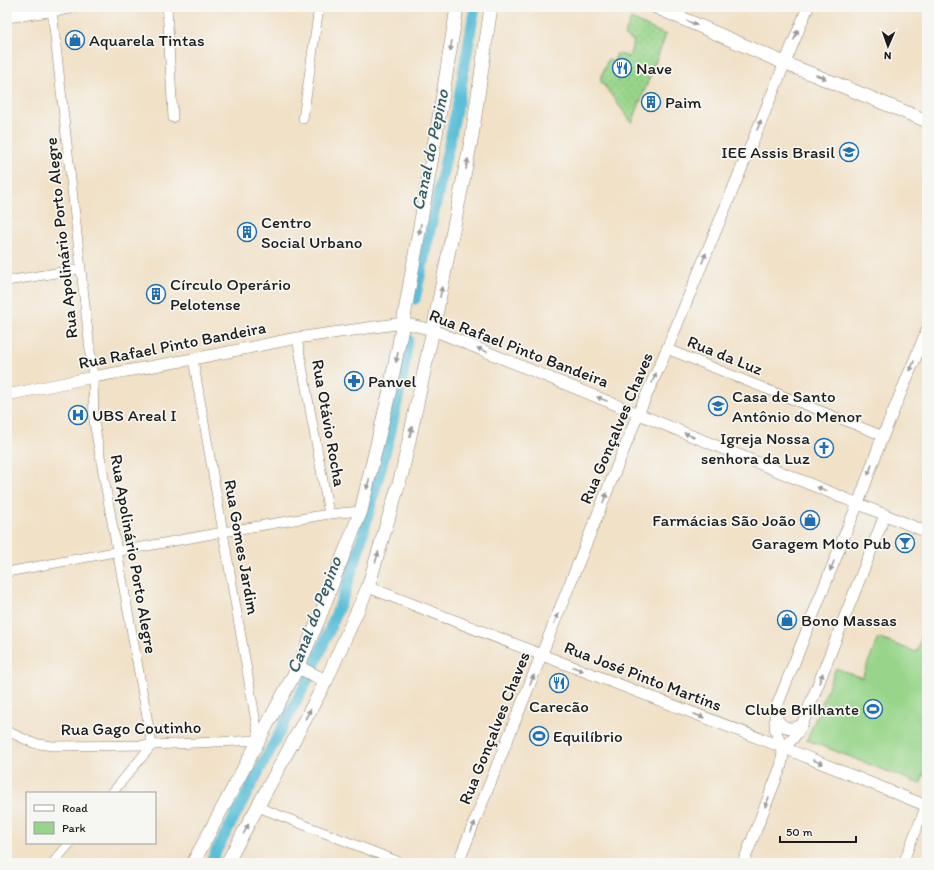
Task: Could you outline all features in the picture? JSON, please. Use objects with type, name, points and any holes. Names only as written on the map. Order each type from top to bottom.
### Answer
[{"type":"main road","points":[[7,16],[71,7]]},
{"type":"main road","points":[[193,863],[259,740],[301,668],[361,511],[389,394],[403,323],[440,116],[457,7]]},
{"type":"main road","points":[[228,863],[324,680],[368,587],[402,474],[433,330],[472,136],[492,7]]},
{"type":"main road","points":[[656,7],[784,63],[927,121]]},
{"type":"main road","points":[[301,668],[324,680]]},
{"type":"street","points":[[167,7],[174,118]]},
{"type":"street","points":[[303,119],[319,7]]},
{"type":"street","name":"Rua Gonçalves Chaves","points":[[458,863],[638,414],[667,349],[808,7]]},
{"type":"street","name":"Rua Apolinário Porto Alegre","points":[[52,10],[93,377],[94,422],[116,552],[152,746]]},
{"type":"street","points":[[7,281],[80,269]]},
{"type":"street","name":"Rua Rafael Pinto Bandeira","points":[[7,395],[297,338],[403,323],[433,330],[927,532]]},
{"type":"street","points":[[743,863],[781,766],[782,747],[776,733],[775,714],[777,706],[858,504],[883,436],[927,330]]},
{"type":"street","name":"Rua Otávio Rocha","points":[[297,338],[328,514]]},
{"type":"street","name":"Rua da Luz","points":[[667,349],[883,436]]},
{"type":"street","name":"Rua Gomes Jardim","points":[[192,359],[259,740]]},
{"type":"street","points":[[7,572],[223,532],[328,514],[361,511]]},
{"type":"street","points":[[782,747],[794,738],[802,725],[884,515]]},
{"type":"street","name":"Rua José Pinto Martins","points":[[368,587],[782,747],[926,806]]},
{"type":"street","points":[[775,714],[778,722],[783,726],[790,728],[799,727],[802,725]]},
{"type":"street","name":"Rua Gago Coutinho","points":[[7,731],[33,743],[52,746],[152,746],[259,740]]},
{"type":"street","points":[[113,792],[152,746]]},
{"type":"street","points":[[903,863],[926,806]]},
{"type":"street","points":[[258,807],[402,863]]},
{"type":"street","points":[[53,863],[69,844]]},
{"type":"green space","points":[[631,19],[666,35],[632,123],[600,80],[608,59],[614,61],[617,53],[629,57],[634,41],[624,36]]},
{"type":"green space","name":"Clube Brilhante","points":[[927,624],[927,766],[920,784],[807,740],[836,668],[862,678],[878,638],[916,652]]},
{"type":"waterway","name":"Canal do Pepino","points":[[415,299],[458,103],[475,7]]},
{"type":"waterway","name":"Canal do Pepino","points":[[210,863],[306,683],[344,595],[358,552],[390,435],[402,379],[408,339]]},
{"type":"place","name":"Aquarela Tintas","points":[[75,40]]},
{"type":"place","name":"Nave","points":[[622,68]]},
{"type":"place","name":"Paim","points":[[651,102]]},
{"type":"place","name":"IEE Assis Brasil","points":[[849,152]]},
{"type":"place","name":"Centro Social Urbano","points":[[247,232]]},
{"type":"place","name":"Círculo Operário Pelotense","points":[[156,294]]},
{"type":"place","name":"Panvel","points":[[354,381]]},
{"type":"place","name":"Casa de Santo Antônio do Menor","points":[[718,406]]},
{"type":"place","name":"UBS Areal I","points":[[78,415]]},
{"type":"place","name":"Igreja Nossa senhora da Luz","points":[[824,448]]},
{"type":"place","name":"Farmácias São João","points":[[810,520]]},
{"type":"place","name":"Garagem Moto Pub","points":[[905,543]]},
{"type":"place","name":"Bono Massas","points":[[787,620]]},
{"type":"place","name":"Carecão","points":[[559,683]]},
{"type":"place","name":"Clube Brilhante","points":[[873,709]]},
{"type":"place","name":"Equilíbrio","points":[[539,736]]}]
